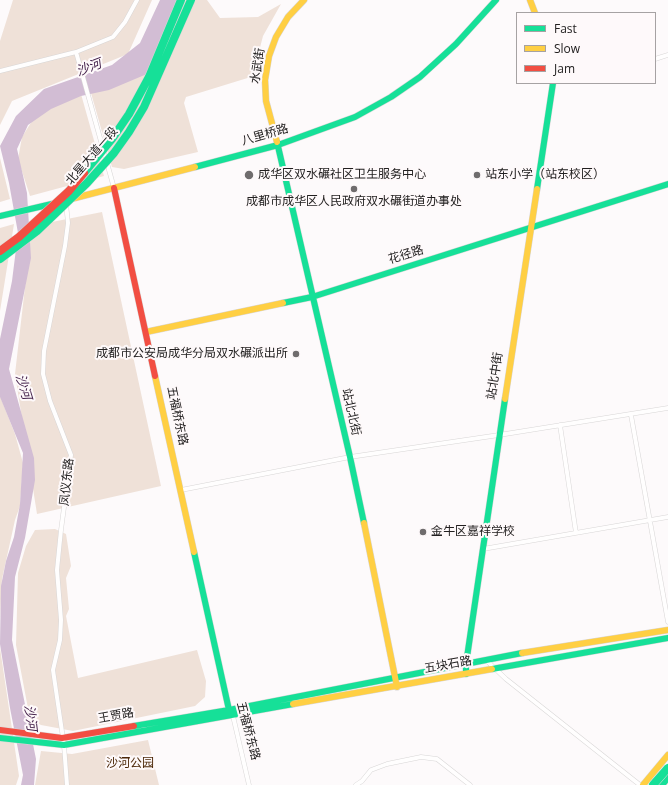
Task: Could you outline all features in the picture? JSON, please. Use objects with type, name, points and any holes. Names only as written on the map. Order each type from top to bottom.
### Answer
[{"type":"main road","name":"北星大道一段","points":[[0,251],[19,237],[69,191],[112,139],[129,114],[149,77],[181,0]]},
{"type":"main road","name":"北星大道一段","points":[[0,260],[37,231],[87,183],[114,153],[148,100],[191,0]]},
{"type":"main road","name":"水武街","points":[[278,145],[266,101],[265,80],[269,56],[276,37],[288,17],[304,0]]},
{"type":"main road","name":"八里桥路","points":[[0,216],[278,145],[319,132],[355,117],[391,97],[420,76],[456,44],[496,0]]},
{"type":"main road","points":[[530,0],[535,12]]},
{"type":"main road","name":"站北中街","points":[[466,674],[466,664],[484,549],[499,436],[553,84]]},
{"type":"main road","name":"站北北街","points":[[278,145],[350,457],[397,687]]},
{"type":"main road","name":"花径路","points":[[146,332],[312,297],[668,184]]},
{"type":"main road","name":"五福桥东路","points":[[114,188],[232,711]]},
{"type":"main road","name":"五块石路","points":[[232,711],[395,677],[487,661],[538,650],[668,630]]},
{"type":"main road","name":"五块石路","points":[[232,711],[397,687],[668,638]]},
{"type":"main road","name":"王贾路","points":[[0,734],[63,742],[232,711]]},
{"type":"main road","points":[[643,785],[668,755]]},
{"type":"main road","points":[[649,785],[668,763]]},
{"type":"main road","points":[[653,785],[668,768]]},
{"type":"main road","points":[[662,785],[668,778]]},
{"type":"street","points":[[0,71],[76,52],[114,37],[125,22],[137,0]]},
{"type":"street","name":"五福桥东路","points":[[76,52],[114,188]]},
{"type":"street","points":[[656,59],[668,55]]},
{"type":"street","name":"凤仪东路","points":[[66,200],[68,223],[65,246],[44,351],[42,374],[50,401],[71,455],[57,570],[61,620],[60,640],[53,670],[68,785]]},
{"type":"street","points":[[181,490],[350,457],[499,436],[668,408]]},
{"type":"street","points":[[631,415],[668,622]]},
{"type":"street","points":[[560,425],[576,533]]},
{"type":"street","points":[[484,549],[668,518]]},
{"type":"street","points":[[487,661],[506,680],[640,785]]},
{"type":"street","name":"五福桥东路","points":[[232,711],[249,785]]},
{"type":"street","points":[[356,785],[372,770],[387,764],[421,756],[437,759],[470,785]]},
{"type":"green space","points":[[13,0],[152,0],[128,54],[12,101],[0,125],[0,41]]},
{"type":"green space","points":[[172,0],[207,0],[220,18],[258,17],[281,4],[263,36],[254,76],[186,97],[184,103],[198,152],[124,169],[112,167],[91,93],[110,85]]},
{"type":"green space","points":[[81,94],[104,176],[30,196],[18,159],[22,137],[32,121],[49,105]]},
{"type":"green space","points":[[0,158],[10,199],[0,202]]},
{"type":"green space","points":[[102,212],[161,486],[37,514],[15,374],[32,226]]},
{"type":"green space","points":[[14,224],[0,311],[0,228]]},
{"type":"green space","points":[[0,396],[15,434],[23,463],[20,506],[15,520],[2,579],[0,618]]},
{"type":"green space","points":[[55,529],[66,534],[71,566],[66,578],[69,609],[66,616],[78,678],[197,650],[206,681],[205,697],[195,706],[73,731],[41,725],[30,719],[16,645],[18,573],[26,546],[35,530]]},
{"type":"green space","points":[[0,648],[19,776],[16,785],[0,785]]},
{"type":"green space","name":"沙河公园","points":[[148,740],[159,785],[35,785],[41,751],[72,754]]},
{"type":"shaded area","points":[[160,0],[184,0],[154,71],[109,90],[81,96],[51,109],[28,125],[17,149],[27,193],[31,258],[9,369],[34,458],[35,480],[25,538],[15,577],[12,640],[36,759],[34,785],[21,785],[23,775],[10,708],[0,644],[1,586],[6,561],[14,537],[20,504],[23,453],[0,397],[0,339],[12,281],[18,233],[9,183],[0,146],[16,116],[44,89],[112,65],[140,43]]},
{"type":"traffic: fast","points":[[84,173],[112,139],[129,114],[149,77],[181,0]]},
{"type":"traffic: fast","points":[[0,259],[37,231],[87,183],[114,153],[144,107],[191,0]]},
{"type":"traffic: fast","points":[[195,167],[278,145],[355,117],[391,97],[420,77],[456,44],[496,0]]},
{"type":"traffic: fast","points":[[537,189],[553,84]]},
{"type":"traffic: fast","points":[[277,142],[364,523]]},
{"type":"traffic: fast","points":[[283,303],[312,297],[668,184]]},
{"type":"traffic: fast","points":[[0,216],[56,203]]},
{"type":"traffic: fast","points":[[466,674],[466,664],[505,399]]},
{"type":"traffic: fast","points":[[194,552],[229,710],[231,713]]},
{"type":"traffic: fast","points":[[492,669],[668,638]]},
{"type":"traffic: fast","points":[[134,726],[229,710],[522,653]]},
{"type":"traffic: fast","points":[[0,738],[64,745],[293,704]]},
{"type":"traffic: fast","points":[[653,785],[668,768]]},
{"type":"traffic: fast","points":[[662,785],[668,778]]},
{"type":"traffic: slow","points":[[277,142],[266,101],[265,80],[269,56],[276,37],[288,17],[304,0]]},
{"type":"traffic: slow","points":[[530,0],[535,12]]},
{"type":"traffic: slow","points":[[71,199],[195,167]]},
{"type":"traffic: slow","points":[[505,399],[537,189]]},
{"type":"traffic: slow","points":[[146,332],[283,303]]},
{"type":"traffic: slow","points":[[155,376],[194,552]]},
{"type":"traffic: slow","points":[[364,523],[397,687]]},
{"type":"traffic: slow","points":[[522,653],[668,630]]},
{"type":"traffic: slow","points":[[293,704],[492,669]]},
{"type":"traffic: slow","points":[[643,785],[668,755]]},
{"type":"traffic: jam","points":[[0,251],[19,237],[69,191],[84,173]]},
{"type":"traffic: jam","points":[[114,188],[155,376]]},
{"type":"traffic: jam","points":[[0,730],[62,738],[134,726]]},
{"type":"place","name":"成华区双水碾社区卫生服务中心","points":[[249,175]]},
{"type":"place","name":"站东小学（站东校区）","points":[[477,175]]},
{"type":"place","name":"成都市成华区人民政府双水碾街道办事处","points":[[354,189]]},
{"type":"place","name":"成都市公安局成华分局双水碾派出所","points":[[296,354]]},
{"type":"place","name":"金牛区嘉祥学校","points":[[423,532]]},
{"type":"water label","name":"沙河","points":[[89,68]]},
{"type":"water label","name":"沙河","points":[[23,387]]},
{"type":"water label","name":"沙河","points":[[30,718]]}]
